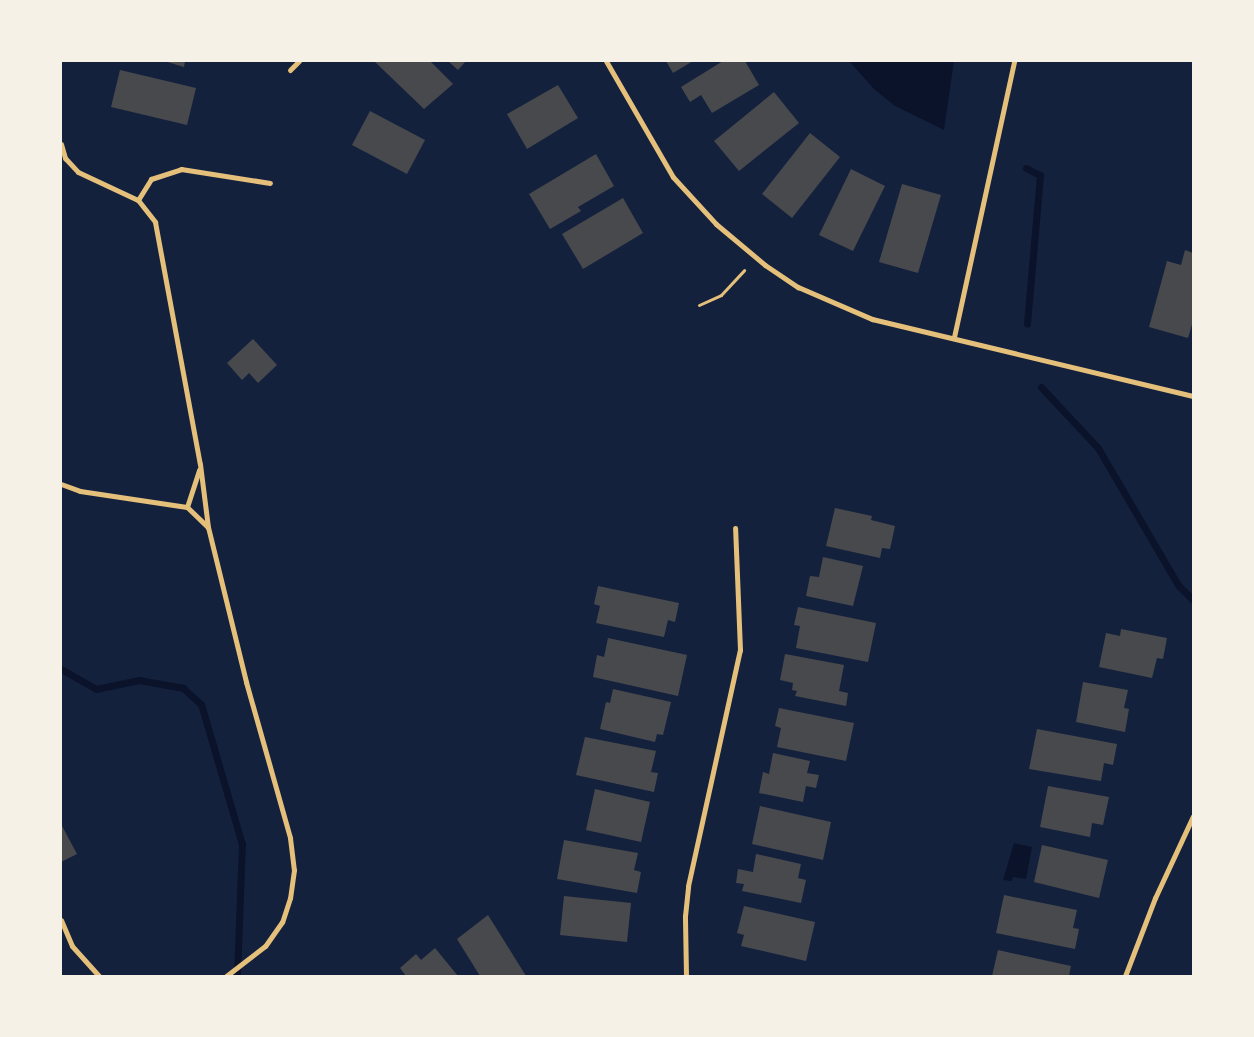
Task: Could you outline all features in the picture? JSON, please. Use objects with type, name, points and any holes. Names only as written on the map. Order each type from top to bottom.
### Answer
[{"type":"street","points":[[290,70],[299,61]]},
{"type":"street","points":[[606,61],[673,177],[716,224],[765,265],[798,287],[872,319],[954,337],[1193,396]]},
{"type":"street","points":[[954,337],[1014,61]]},
{"type":"street","points":[[61,144],[65,158],[78,172],[138,200],[155,222],[200,464],[208,527],[246,682],[290,838],[294,870],[290,898],[282,922],[265,946],[226,976]]},
{"type":"street","points":[[138,200],[151,179],[181,169],[270,183]]},
{"type":"street","points":[[187,507],[200,464]]},
{"type":"street","points":[[61,484],[80,491],[187,507],[208,527]]},
{"type":"street","points":[[686,976],[685,916],[688,886],[740,650],[735,528]]},
{"type":"street","points":[[1125,976],[1155,898],[1193,816]]},
{"type":"street","points":[[61,920],[72,946],[99,976]]},
{"type":"path","points":[[699,305],[721,296],[744,270]]},
{"type":"water","points":[[849,61],[954,61],[944,130],[895,106],[874,89]]},
{"type":"water","points":[[1014,843],[1032,847],[1026,879],[1013,877],[1012,881],[1003,880]]},
{"type":"building","points":[[164,61],[185,61],[184,67]]},
{"type":"building","points":[[374,61],[430,61],[453,84],[424,109]]},
{"type":"building","points":[[448,61],[466,61],[458,70]]},
{"type":"building","points":[[666,61],[693,61],[673,73]]},
{"type":"building","points":[[723,61],[745,61],[759,85],[712,113],[701,95],[690,102],[681,87]]},
{"type":"building","points":[[120,70],[196,88],[187,125],[111,107]]},
{"type":"building","points":[[558,85],[578,118],[527,149],[507,114]]},
{"type":"building","points":[[774,92],[799,123],[739,171],[714,141]]},
{"type":"building","points":[[370,111],[425,140],[407,174],[352,145]]},
{"type":"building","points":[[810,133],[840,157],[792,218],[762,194]]},
{"type":"building","points":[[596,154],[614,186],[578,207],[581,211],[550,229],[529,194]]},
{"type":"building","points":[[851,169],[885,186],[853,251],[819,235]]},
{"type":"building","points":[[902,184],[941,195],[918,273],[879,262]]},
{"type":"building","points":[[623,198],[643,233],[583,269],[562,234]]},
{"type":"building","points":[[1185,250],[1193,253],[1193,321],[1188,338],[1149,327],[1167,261],[1181,265]]},
{"type":"building","points":[[253,339],[277,365],[258,383],[249,373],[242,380],[227,363]]},
{"type":"building","points":[[835,508],[872,516],[871,520],[895,526],[890,549],[882,548],[880,558],[826,546]]},
{"type":"building","points":[[823,557],[863,566],[853,606],[806,596],[810,576],[819,577]]},
{"type":"building","points":[[598,586],[679,603],[675,622],[668,620],[664,637],[596,623],[600,606],[594,604]]},
{"type":"building","points":[[798,607],[876,623],[868,662],[796,648],[800,626],[794,625]]},
{"type":"building","points":[[1121,629],[1167,638],[1163,659],[1157,658],[1152,678],[1099,667],[1106,633],[1120,636]]},
{"type":"building","points":[[608,638],[687,655],[678,696],[593,677],[597,655],[604,657]]},
{"type":"building","points":[[785,654],[844,665],[839,691],[848,693],[846,706],[795,696],[797,691],[792,690],[793,683],[780,680]]},
{"type":"building","points":[[1083,682],[1128,690],[1124,708],[1129,709],[1125,732],[1076,722]]},
{"type":"building","points":[[613,689],[671,702],[663,735],[657,734],[655,742],[600,729],[606,702],[610,703]]},
{"type":"building","points":[[779,708],[854,723],[846,761],[777,747],[781,728],[775,726]]},
{"type":"building","points":[[1037,729],[1117,744],[1113,765],[1104,763],[1101,781],[1029,769]]},
{"type":"building","points":[[585,737],[656,751],[651,772],[658,773],[654,792],[576,775]]},
{"type":"building","points":[[773,753],[810,761],[807,773],[819,775],[816,788],[806,786],[803,802],[759,793],[763,772],[769,774]]},
{"type":"building","points":[[1048,786],[1109,797],[1103,825],[1092,823],[1090,837],[1040,827]]},
{"type":"building","points":[[595,789],[650,802],[641,842],[586,830]]},
{"type":"building","points":[[760,806],[831,822],[823,860],[752,844]]},
{"type":"building","points":[[61,824],[77,854],[61,862]]},
{"type":"building","points":[[564,840],[638,853],[634,870],[641,872],[637,893],[557,879]]},
{"type":"building","points":[[1042,845],[1108,860],[1099,898],[1034,882]]},
{"type":"building","points":[[756,854],[801,864],[798,878],[806,880],[801,903],[742,891],[744,884],[736,883],[738,869],[753,872]]},
{"type":"building","points":[[1004,895],[1077,910],[1073,928],[1079,929],[1075,949],[996,933]]},
{"type":"building","points":[[564,896],[631,903],[627,942],[560,935]]},
{"type":"building","points":[[744,906],[815,922],[806,961],[741,946],[744,935],[737,933]]},
{"type":"building","points":[[488,915],[526,976],[480,976],[457,939]]},
{"type":"building","points":[[435,948],[458,976],[406,976],[400,968],[416,954],[421,960]]},
{"type":"building","points":[[998,950],[1071,966],[1069,976],[992,976]]},
{"type":"waterway","points":[[1026,168],[1040,175],[1027,323]]},
{"type":"waterway","points":[[1041,387],[1098,448],[1178,585],[1193,600]]},
{"type":"waterway","points":[[61,669],[96,689],[139,680],[183,688],[201,704],[242,844],[237,976]]}]
